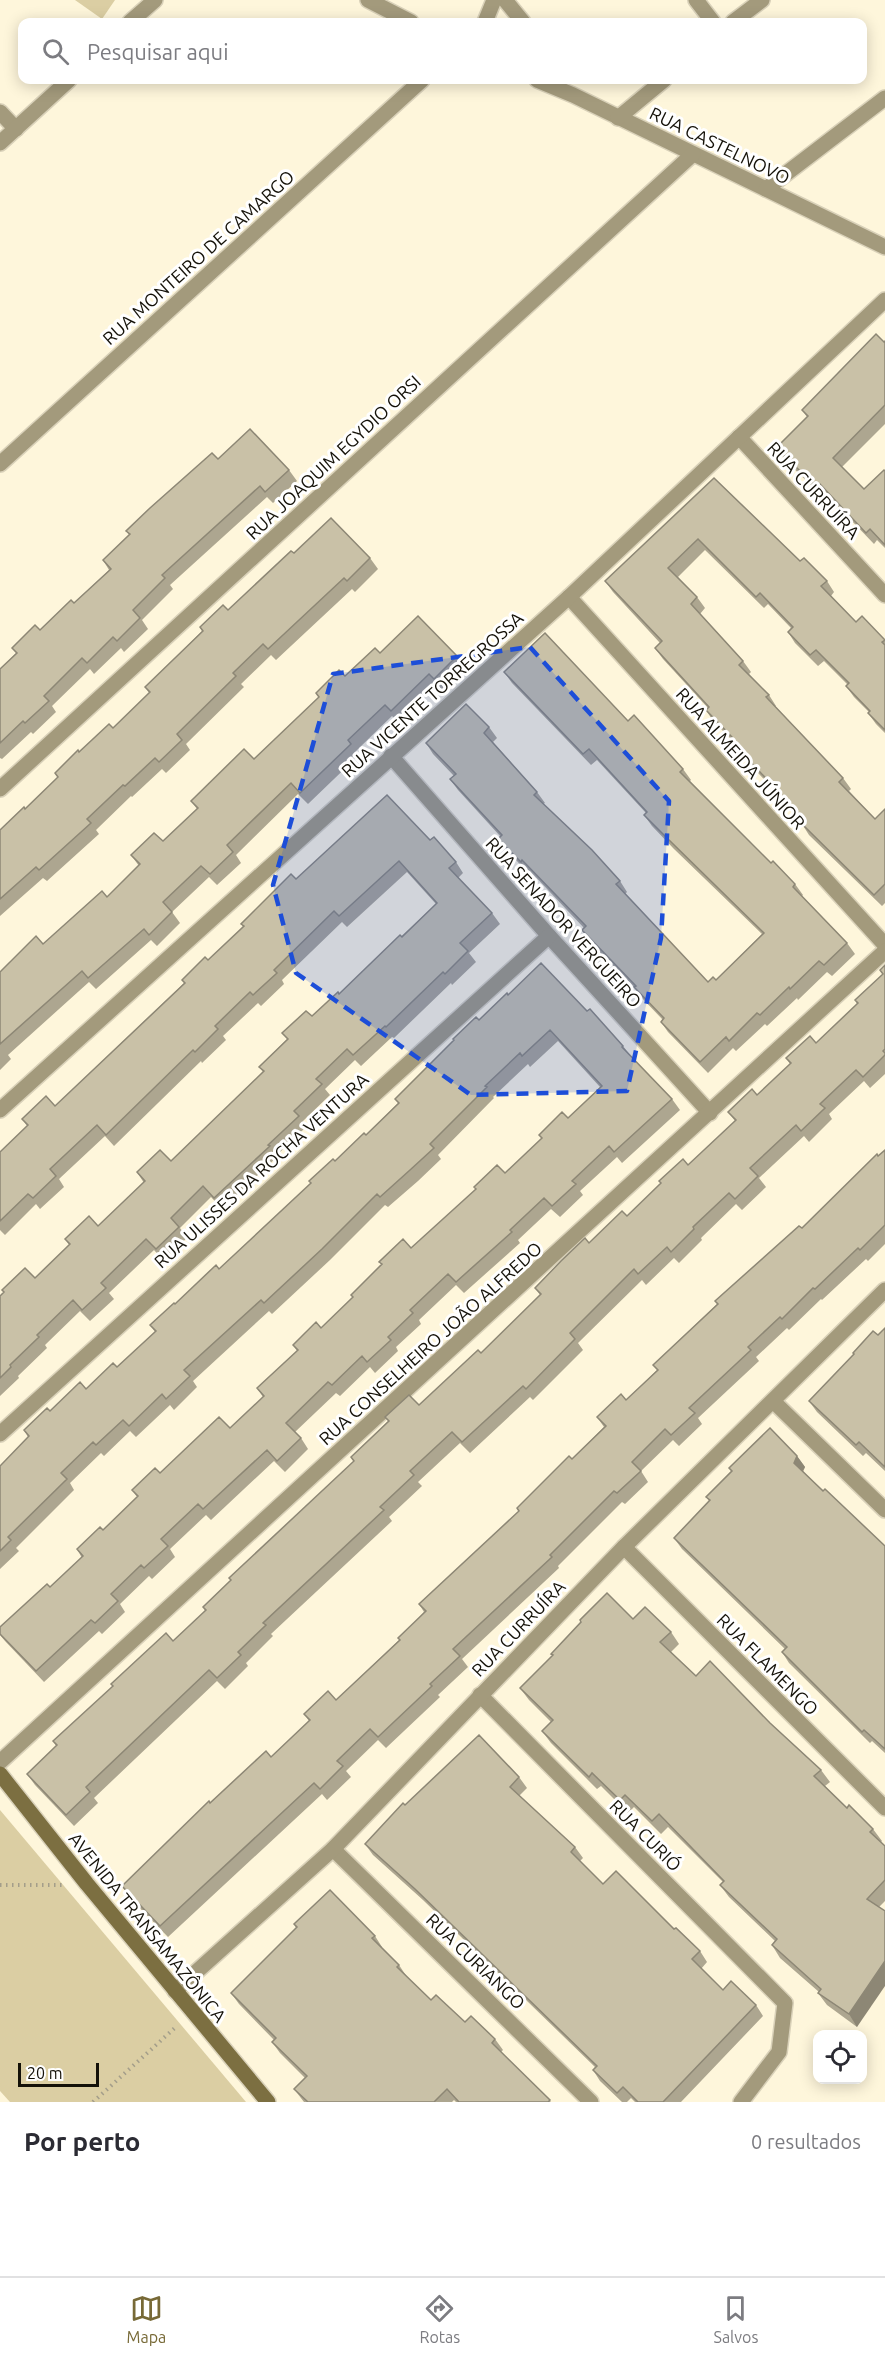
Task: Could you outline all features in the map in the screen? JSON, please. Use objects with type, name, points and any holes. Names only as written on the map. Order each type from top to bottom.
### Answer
[{"type":"street","points":[[135,18],[155,0]]},
{"type":"street","points":[[368,0],[403,18]]},
{"type":"street","points":[[487,18],[494,0]]},
{"type":"street","points":[[505,0],[520,18]]},
{"type":"street","points":[[696,0],[710,18]]},
{"type":"street","points":[[738,18],[762,0]]},
{"type":"street","points":[[0,143],[65,84]]},
{"type":"street","name":"RUA MONTEIRO DE CAMARGO","points":[[0,464],[418,84]]},
{"type":"street","name":"RUA CASTELNOVO","points":[[547,84],[885,248]]},
{"type":"street","points":[[566,84],[573,95]]},
{"type":"street","points":[[618,117],[659,84]]},
{"type":"street","points":[[766,189],[885,98]]},
{"type":"street","points":[[0,112],[16,129]]},
{"type":"street","name":"RUA JOAQUIM EGYDIO ORSI","points":[[0,789],[693,154]]},
{"type":"street","name":"RUA VICENTE TORREGROSSA","points":[[0,1110],[569,597],[885,300]]},
{"type":"street","name":"RUA CURRUÍRA","points":[[739,437],[885,595]]},
{"type":"street","name":"RUA ALMEIDA JÚNIOR","points":[[569,597],[885,945]]},
{"type":"street","name":"RUA SENADOR VERGUEIRO","points":[[391,756],[549,936],[710,1113]]},
{"type":"street","name":"RUA ULISSES DA ROCHA VENTURA","points":[[0,1434],[549,936]]},
{"type":"street","name":"RUA CONSELHEIRO JOÃO ALFREDO","points":[[0,1762],[885,951]]},
{"type":"street","name":"RUA CURRUÍRA","points":[[176,1991],[333,1849],[624,1548],[885,1290]]},
{"type":"street","points":[[773,1401],[885,1510]]},
{"type":"street","name":"RUA FLAMENGO","points":[[624,1548],[885,1808]]},
{"type":"street","name":"RUA CURIÓ","points":[[480,1695],[785,2003],[779,2052],[741,2102]]},
{"type":"street","name":"AVENIDA TRANSAMAZÔNICA","points":[[0,1774],[87,1884],[268,2102]]},
{"type":"street","name":"RUA CURIANGO","points":[[333,1849],[591,2102]]},
{"type":"path","points":[[0,1885],[87,1884]]},
{"type":"path","points":[[93,2102],[193,2012]]},
{"type":"highlighted area","points":[[530,647],[669,801],[661,938],[627,1091],[471,1095],[296,973],[273,885],[333,674]]},
{"type":"shaded area","points":[[75,0],[115,0],[101,18]]},
{"type":"shaded area","points":[[0,1810],[246,2102],[10,2102],[0,2091]]},
{"type":"building","points":[[876,334],[885,341],[885,405],[833,458],[864,489],[885,471],[885,545],[870,529],[866,533],[820,484],[817,487],[776,448],[808,416],[802,410]]},
{"type":"building","points":[[250,429],[289,470],[265,492],[260,486],[162,575],[165,578],[133,610],[140,618],[117,641],[113,637],[87,663],[82,658],[44,696],[49,701],[0,743],[0,669],[17,653],[12,648],[35,625],[40,630],[71,600],[74,603],[111,569],[103,560],[130,534],[126,531],[150,508],[212,453],[218,459]]},
{"type":"building","points":[[714,478],[800,561],[804,558],[827,581],[821,586],[856,622],[862,616],[885,640],[882,642],[885,645],[885,730],[846,686],[849,683],[816,650],[810,655],[788,632],[793,627],[760,593],[756,597],[698,539],[668,568],[697,597],[691,604],[743,661],[739,665],[769,695],[766,697],[843,778],[839,782],[875,819],[885,809],[885,884],[874,895],[802,824],[805,820],[730,740],[732,737],[706,710],[709,707],[655,648],[662,641],[605,581]]},
{"type":"building","points":[[331,518],[370,558],[347,581],[344,578],[268,649],[263,644],[233,673],[236,676],[177,734],[182,740],[159,762],[155,758],[125,786],[123,785],[87,819],[91,823],[39,870],[36,867],[0,899],[0,830],[58,777],[55,773],[78,750],[79,752],[109,724],[113,728],[150,692],[145,687],[203,631],[200,627],[223,605],[228,610],[291,551],[294,553]]},
{"type":"building","points":[[418,616],[457,656],[434,679],[429,674],[391,711],[385,705],[348,740],[351,744],[300,793],[291,783],[227,845],[233,852],[210,874],[201,866],[163,902],[172,912],[149,935],[144,929],[88,978],[82,971],[0,1044],[0,972],[36,936],[43,944],[102,891],[107,897],[140,864],[131,855],[154,833],[163,841],[198,808],[191,801],[244,749],[254,759],[319,697],[316,693],[339,670],[345,676],[375,648],[380,653]]},
{"type":"building","points":[[545,633],[628,721],[634,715],[683,769],[680,772],[771,863],[773,861],[795,884],[793,887],[847,943],[824,965],[819,961],[760,1015],[757,1013],[729,1041],[726,1037],[700,1062],[661,1022],[664,1018],[634,987],[636,986],[582,930],[586,926],[522,860],[521,862],[498,839],[502,835],[450,779],[456,774],[426,743],[466,704],[489,727],[484,733],[537,792],[534,795],[592,850],[620,881],[616,884],[708,982],[713,977],[716,980],[764,933],[644,815],[647,812],[589,749],[583,754],[504,672]]},
{"type":"building","points":[[387,795],[430,840],[434,837],[456,862],[449,868],[492,913],[460,943],[468,951],[353,1055],[347,1049],[316,1079],[322,1084],[294,1111],[299,1116],[214,1198],[203,1186],[171,1218],[179,1227],[156,1249],[146,1239],[101,1283],[106,1288],[82,1310],[73,1300],[37,1335],[39,1337],[0,1378],[0,1296],[4,1292],[2,1290],[25,1268],[35,1278],[70,1244],[65,1239],[89,1216],[98,1226],[145,1181],[137,1172],[160,1150],[171,1161],[264,1071],[259,1067],[288,1039],[282,1033],[306,1011],[312,1016],[338,992],[339,994],[437,903],[399,861],[339,916],[334,911],[274,970],[277,973],[253,995],[250,992],[215,1026],[218,1029],[195,1052],[193,1050],[106,1135],[97,1125],[50,1169],[56,1176],[33,1198],[28,1194],[0,1221],[0,1152],[28,1125],[22,1119],[46,1096],[55,1106],[185,983],[182,980],[205,957],[208,960],[244,926],[241,924],[291,874],[296,879]]},
{"type":"building","points":[[541,963],[587,1011],[590,1009],[622,1047],[672,1099],[614,1152],[609,1146],[572,1181],[576,1184],[552,1206],[544,1198],[510,1230],[512,1232],[456,1282],[448,1274],[410,1310],[413,1313],[388,1337],[391,1340],[367,1362],[362,1356],[332,1385],[328,1382],[286,1423],[301,1438],[277,1461],[267,1450],[203,1509],[198,1504],[161,1539],[168,1546],[144,1568],[141,1565],[111,1594],[118,1601],[95,1623],[91,1620],[36,1671],[0,1634],[0,1627],[47,1584],[50,1587],[83,1556],[77,1549],[100,1527],[103,1530],[138,1496],[132,1490],[155,1468],[160,1473],[219,1417],[230,1428],[264,1396],[257,1388],[298,1350],[293,1345],[316,1322],[321,1328],[353,1297],[351,1295],[382,1264],[379,1262],[403,1239],[411,1248],[476,1189],[474,1187],[497,1165],[505,1173],[542,1138],[539,1135],[562,1112],[568,1118],[602,1086],[550,1030],[522,1056],[520,1053],[430,1144],[434,1148],[380,1197],[377,1194],[264,1303],[261,1300],[184,1370],[190,1376],[166,1399],[162,1394],[129,1426],[123,1420],[96,1445],[93,1442],[61,1473],[67,1479],[8,1537],[11,1540],[0,1551],[0,1466],[29,1436],[24,1430],[47,1408],[50,1411],[80,1382],[86,1389],[113,1363],[117,1367],[156,1331],[150,1325],[216,1265],[219,1269],[311,1183],[309,1181],[333,1159],[335,1161],[364,1133],[366,1135],[399,1103],[395,1099],[453,1039],[476,1017],[479,1020],[507,993],[508,995]]},
{"type":"building","points":[[885,965],[885,1049],[883,1051],[885,1055],[863,1077],[856,1070],[820,1104],[825,1108],[801,1131],[796,1125],[750,1168],[758,1176],[735,1199],[729,1193],[693,1227],[694,1229],[671,1252],[667,1247],[638,1274],[634,1269],[570,1333],[575,1339],[526,1389],[523,1386],[462,1442],[452,1432],[410,1471],[414,1475],[380,1507],[384,1510],[263,1623],[266,1625],[238,1652],[241,1655],[217,1678],[209,1670],[86,1787],[90,1792],[66,1815],[27,1774],[57,1745],[53,1741],[166,1633],[173,1641],[206,1610],[203,1607],[231,1580],[229,1578],[354,1461],[351,1457],[389,1421],[385,1417],[409,1395],[419,1405],[478,1350],[481,1353],[541,1294],[535,1288],[585,1238],[589,1243],[622,1211],[627,1216],[683,1159],[688,1165],[736,1120],[728,1112],[752,1089],[757,1095],[791,1063],[786,1058],[810,1036],[816,1043],[858,1003],[855,1000],[883,974],[880,970]]},
{"type":"building","points":[[885,1150],[885,1225],[860,1250],[858,1248],[782,1319],[780,1317],[748,1347],[751,1350],[689,1408],[695,1413],[671,1435],[665,1429],[632,1462],[641,1471],[617,1493],[614,1491],[550,1555],[552,1557],[453,1649],[460,1656],[430,1684],[432,1686],[378,1737],[370,1729],[337,1761],[343,1766],[320,1789],[314,1783],[160,1926],[122,1886],[209,1801],[210,1803],[266,1751],[271,1757],[310,1720],[304,1714],[328,1691],[336,1700],[400,1640],[398,1638],[426,1611],[419,1604],[519,1511],[517,1508],[569,1456],[572,1459],[606,1426],[597,1417],[621,1394],[626,1400],[658,1370],[653,1365],[718,1304],[715,1301],[799,1226],[802,1228],[877,1154],[878,1156]]},
{"type":"building","points":[[885,1328],[885,1467],[859,1442],[856,1445],[809,1401],[873,1331],[878,1335]]},
{"type":"building","points":[[770,1428],[797,1456],[794,1463],[885,1546],[885,1749],[864,1730],[862,1732],[782,1652],[787,1647],[674,1538],[710,1500],[706,1497],[732,1471],[729,1468]]},
{"type":"building","points":[[607,1593],[633,1619],[645,1607],[671,1632],[660,1642],[696,1676],[710,1661],[770,1723],[821,1770],[814,1776],[847,1808],[849,1805],[873,1829],[870,1832],[885,1846],[885,1880],[867,1899],[885,1911],[885,1961],[849,2014],[818,1993],[821,1989],[772,1945],[777,1939],[720,1885],[724,1881],[659,1814],[652,1821],[625,1795],[620,1800],[592,1773],[589,1777],[542,1731],[553,1720],[520,1688],[553,1655],[551,1654],[581,1622],[580,1620]]},
{"type":"building","points":[[479,1735],[519,1777],[510,1787],[575,1847],[571,1852],[603,1884],[616,1871],[674,1929],[676,1928],[700,1951],[692,1959],[723,1990],[731,1981],[756,2005],[663,2102],[638,2102],[623,2087],[617,2093],[593,2070],[597,2066],[415,1889],[365,1844],[403,1803],[405,1805]]},
{"type":"building","points":[[330,1890],[375,1936],[372,1938],[399,1965],[397,1967],[431,2000],[436,1995],[465,2022],[471,2016],[495,2039],[492,2043],[550,2100],[548,2102],[459,2102],[447,2089],[434,2102],[308,2102],[294,2089],[307,2076],[272,2042],[276,2038],[231,1993],[297,1927],[294,1924]]}]
